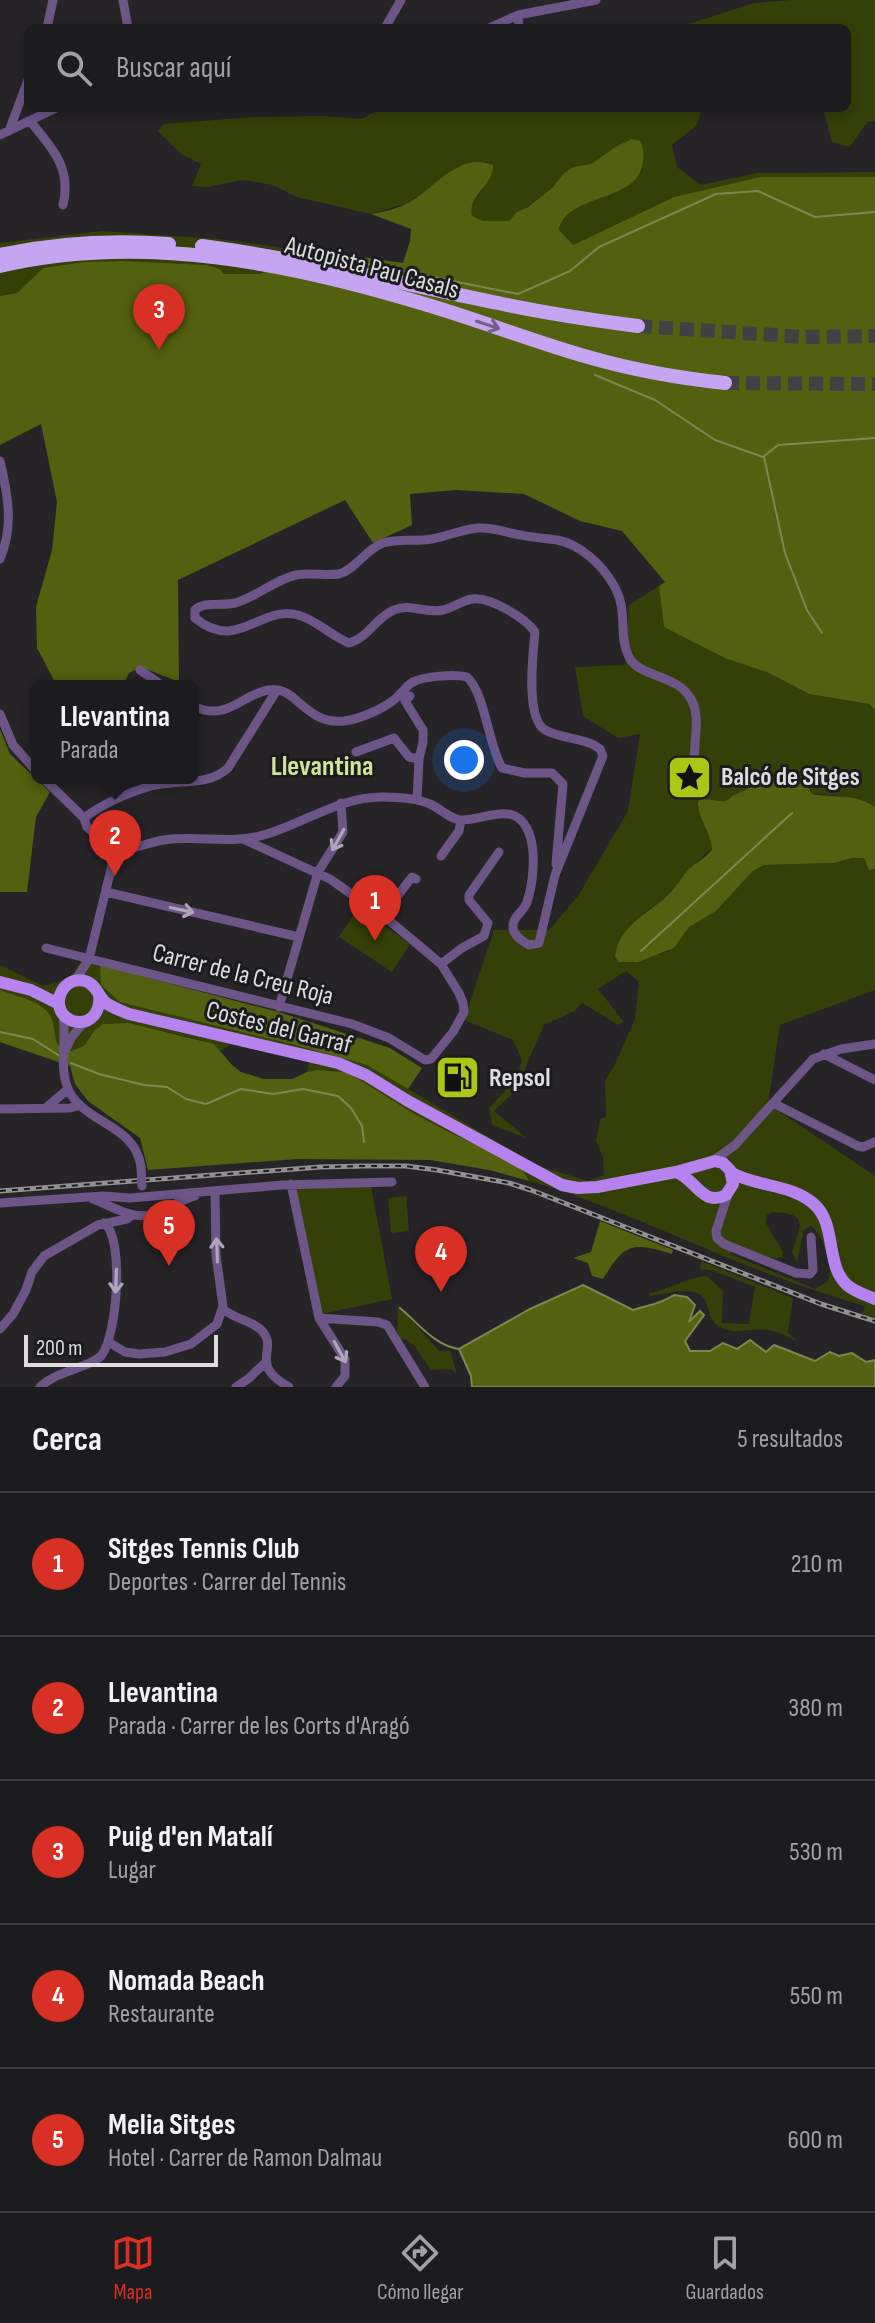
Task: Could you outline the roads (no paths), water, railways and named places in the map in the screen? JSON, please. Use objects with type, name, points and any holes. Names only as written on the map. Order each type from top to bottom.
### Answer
[{"type":"highway","name":"Autopista Pau Casals","points":[[0,255],[52,246],[115,242],[198,246],[254,253],[498,303],[638,326]]},
{"type":"highway","name":"Autopista Pau Casals","points":[[0,266],[54,256],[114,252],[192,255],[269,266],[383,292],[600,360],[660,375],[725,383]]},
{"type":"main road","points":[[0,980],[29,989],[47,990],[87,981],[107,1003],[129,1014]]},
{"type":"main road","points":[[61,1009],[60,993],[70,983]]},
{"type":"main road","points":[[29,989],[61,1009],[72,1020],[129,1014]]},
{"type":"main road","points":[[89,1019],[99,1009],[96,990]]},
{"type":"main road","name":"Costes del Garraf","points":[[129,1014],[350,1067],[562,1185],[587,1188],[676,1172],[709,1162]]},
{"type":"main road","points":[[697,1187],[697,1174],[709,1162],[723,1163],[731,1171],[753,1182],[795,1194],[816,1206],[825,1222],[841,1278],[849,1287],[875,1299]]},
{"type":"main road","points":[[730,1192],[734,1181],[731,1171]]},
{"type":"main road","points":[[676,1172],[689,1179],[708,1198],[719,1199],[753,1182]]},
{"type":"street","points":[[48,24],[53,0]]},
{"type":"street","points":[[123,0],[127,24]]},
{"type":"street","points":[[387,24],[401,0]]},
{"type":"street","points":[[498,24],[518,15],[596,0]]},
{"type":"street","points":[[518,15],[519,24]]},
{"type":"street","points":[[5,133],[24,89]]},
{"type":"street","points":[[5,133],[48,112]]},
{"type":"street","points":[[30,121],[60,162],[66,178],[63,205]]},
{"type":"street","points":[[0,461],[9,533],[0,559]]},
{"type":"street","points":[[555,875],[601,762],[602,752],[588,742],[552,733],[539,725],[535,715],[531,663],[535,632],[528,623],[491,601],[473,598],[442,611],[407,607],[389,612],[362,636],[349,643],[297,615],[277,616],[225,632],[217,631],[195,618],[197,607],[239,602],[295,575],[340,573],[376,547],[391,541],[433,538],[482,528],[559,540],[590,557],[614,586],[624,615],[626,651],[630,660],[638,667],[677,684],[691,698],[696,717],[696,771]]},
{"type":"street","points":[[140,670],[154,680]]},
{"type":"street","points":[[122,851],[164,840],[243,839],[266,835],[341,803],[361,799],[417,800],[461,820],[505,813],[519,819],[531,836],[532,873],[527,903],[513,925],[517,937],[529,945],[539,943],[555,875],[563,784],[552,773],[525,773],[502,768],[491,743],[476,686],[467,677],[447,675],[415,681],[391,703],[346,721],[315,716],[287,693],[277,690],[263,692],[222,711],[199,708]]},
{"type":"street","points":[[199,781],[220,775],[228,768],[277,690]]},
{"type":"street","points":[[410,696],[405,701],[423,730],[417,800]]},
{"type":"street","points":[[0,714],[13,745],[31,765]]},
{"type":"street","points":[[356,752],[394,738],[409,757],[419,759]]},
{"type":"street","points":[[49,784],[110,848]]},
{"type":"street","points":[[84,818],[115,799],[165,784]]},
{"type":"street","points":[[279,1007],[318,872],[343,832],[341,803]]},
{"type":"street","points":[[441,856],[459,831],[461,820]]},
{"type":"street","points":[[243,839],[266,852],[318,872],[382,916],[441,964],[484,936],[488,923],[469,900],[469,895],[499,852]]},
{"type":"street","points":[[110,848],[117,846],[122,851]]},
{"type":"street","points":[[110,848],[108,856],[113,861]]},
{"type":"street","points":[[113,861],[120,860],[122,851]]},
{"type":"street","points":[[70,983],[89,959],[113,861]]},
{"type":"street","points":[[382,916],[412,877],[416,879]]},
{"type":"street","points":[[106,892],[299,937]]},
{"type":"street","name":"Carrer de la Creu Roja","points":[[46,948],[352,1024],[389,1038],[425,1060],[431,1059],[438,1051],[464,1012],[459,993],[441,964]]},
{"type":"street","points":[[89,959],[96,990]]},
{"type":"street","points":[[61,1009],[68,1089],[80,1105],[132,1143],[139,1155],[141,1194],[148,1211],[145,1216]]},
{"type":"street","points":[[64,1052],[71,1038],[89,1019]]},
{"type":"street","points":[[709,1162],[735,1145],[806,1065],[824,1054],[875,1044]]},
{"type":"street","points":[[824,1054],[875,1080]]},
{"type":"street","points":[[46,1107],[68,1089]]},
{"type":"street","points":[[773,1103],[858,1146],[875,1142]]},
{"type":"street","points":[[0,1109],[70,1108],[80,1105]]},
{"type":"street","points":[[731,1171],[730,1160],[735,1145]]},
{"type":"street","points":[[0,1203],[291,1184],[392,1182]]},
{"type":"street","points":[[291,1184],[319,1318],[345,1359],[345,1376],[336,1387]]},
{"type":"street","points":[[86,1198],[132,1215],[145,1216],[212,1191]]},
{"type":"street","points":[[110,1343],[125,1352],[165,1352],[191,1344],[214,1329],[221,1319],[223,1309],[212,1191]]},
{"type":"street","points":[[730,1192],[716,1227],[716,1234],[724,1244],[796,1273],[810,1274],[813,1270],[811,1237]]},
{"type":"street","points":[[0,1329],[13,1314],[32,1272],[44,1256],[88,1230],[127,1219],[132,1215],[141,1194]]},
{"type":"street","points":[[708,1198],[716,1207],[719,1221]]},
{"type":"street","points":[[40,1387],[53,1376],[99,1358],[110,1343],[116,1263],[112,1232],[104,1223],[99,1201]]},
{"type":"street","points":[[223,1309],[263,1332],[267,1341],[266,1362],[271,1374],[289,1387]]},
{"type":"street","points":[[319,1318],[387,1325],[425,1387]]},
{"type":"street","points":[[236,1387],[266,1362]]},
{"type":"waterway","points":[[292,249],[518,294],[570,271],[599,247],[716,194],[758,191],[815,217],[875,212]]},
{"type":"waterway","points":[[595,375],[655,400],[715,440],[763,457],[778,445],[875,438]]},
{"type":"waterway","points":[[764,457],[785,553],[807,610],[822,633]]},
{"type":"waterway","points":[[641,951],[792,813]]},
{"type":"waterway","points":[[0,1032],[33,1039],[58,1055]]},
{"type":"waterway","points":[[71,1063],[99,1074],[167,1087],[186,1099],[206,1104],[241,1089],[273,1094],[303,1089],[338,1096],[351,1108],[362,1126],[364,1142]]},
{"type":"waterway","points":[[400,1308],[435,1339],[459,1349]]},
{"type":"tunnel","points":[[638,326],[804,337],[875,336]]},
{"type":"tunnel","points":[[725,383],[875,384]]},
{"type":"railway","points":[[0,1191],[321,1167],[406,1166],[437,1170],[531,1190],[821,1304],[875,1321]]},
{"type":"place","name":"Puig d'en Matalí","points":[[159,350]]},
{"type":"place","name":"Balcó de Sitges","points":[[690,777]]},
{"type":"place","name":"Llevantina","points":[[115,876]]},
{"type":"place","name":"Sitges Tennis Club","points":[[375,941]]},
{"type":"place","name":"Repsol","points":[[458,1078]]},
{"type":"place","name":"Melia Sitges","points":[[169,1266]]},
{"type":"place","name":"Nomada Beach","points":[[441,1292]]},
{"type":"district","name":"Llevantina","points":[[322,766]]}]
